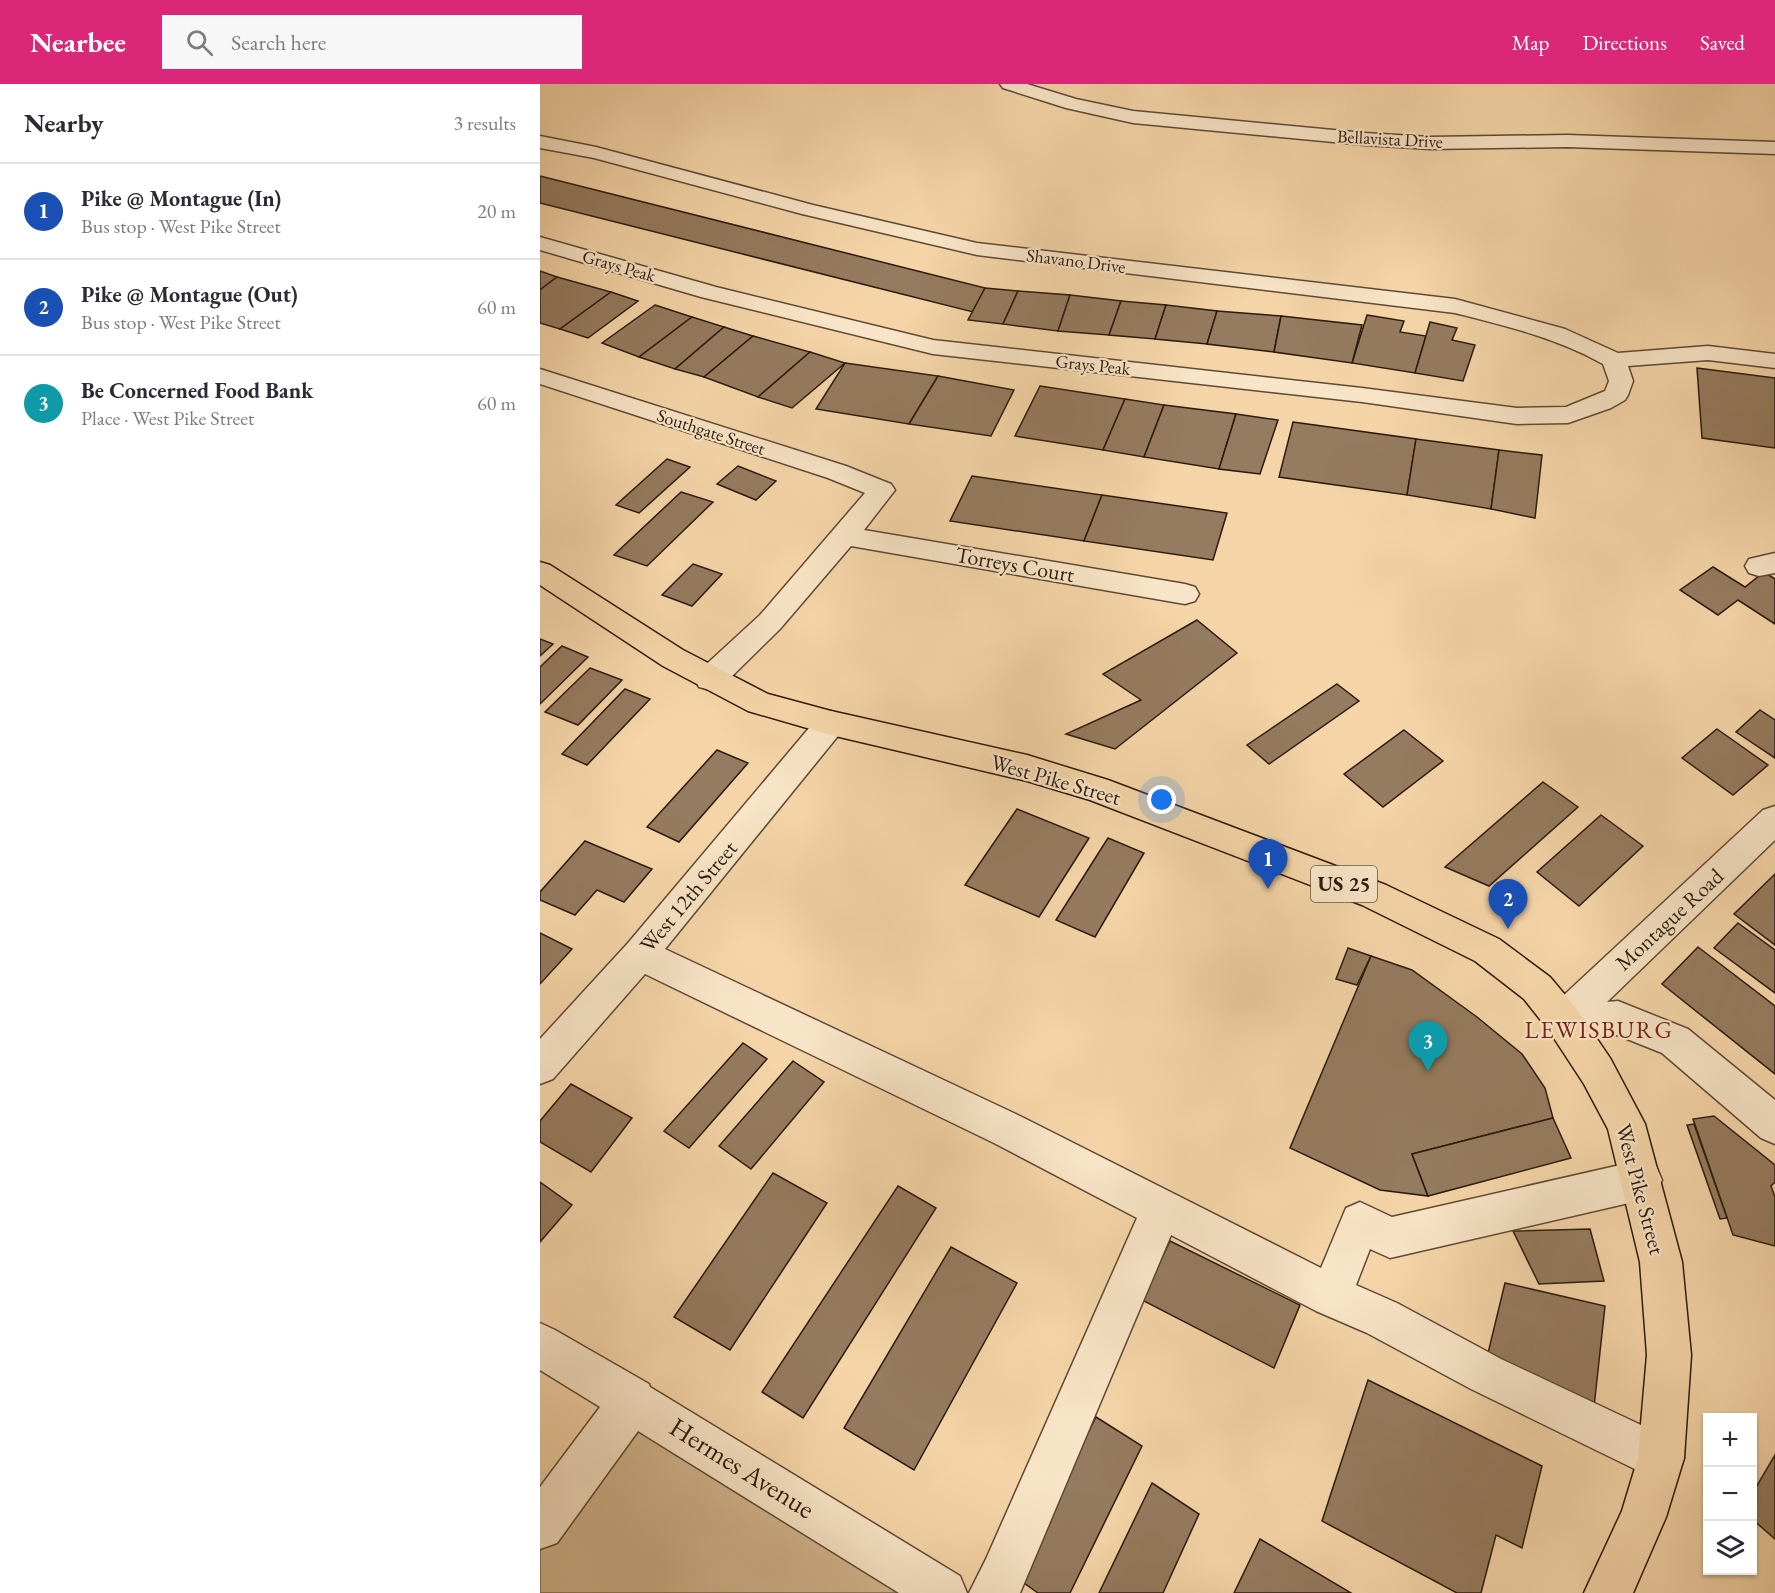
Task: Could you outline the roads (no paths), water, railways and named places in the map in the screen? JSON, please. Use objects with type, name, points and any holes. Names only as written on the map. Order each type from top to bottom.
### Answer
[{"type":"main road","name":"West Pike Street","points":[[540,572],[710,679],[759,703],[831,723],[1027,768],[1097,789],[1374,895],[1487,950],[1537,988],[1563,1020],[1597,1071],[1626,1124],[1661,1262],[1669,1355],[1661,1458],[1643,1517],[1608,1593]]},
{"type":"street","name":"Bellavista Drive","points":[[1023,86],[1072,104],[1133,117],[1365,139],[1430,143],[1567,141],[1775,148]]},
{"type":"street","name":"Shavano Drive","points":[[540,142],[596,153],[809,210],[977,249],[1455,306],[1526,324],[1592,346],[1614,360]]},
{"type":"street","name":"Grays Peak","points":[[540,243],[709,292],[933,347],[1362,395],[1517,416],[1568,415],[1602,403],[1616,395],[1621,381],[1614,360]]},
{"type":"street","points":[[1614,360],[1708,354],[1775,361]]},
{"type":"street","name":"Southgate Street","points":[[540,376],[837,472],[882,490],[845,536]]},
{"type":"street","points":[[710,679],[770,621],[845,536]]},
{"type":"street","name":"Torreys Court","points":[[845,536],[1185,594]]},
{"type":"street","name":"West 12th Street","points":[[540,1066],[640,954],[831,723]]},
{"type":"street","name":"Montague Road","points":[[1563,1020],[1775,819]]},
{"type":"street","points":[[640,954],[1008,1130],[1331,1296],[1382,1318],[1486,1374],[1661,1458]]},
{"type":"street","points":[[1563,1020],[1618,1018],[1675,1041],[1775,1125]]},
{"type":"street","points":[[1331,1296],[1360,1222],[1390,1238],[1642,1180]]},
{"type":"street","points":[[993,1593],[1003,1576],[1161,1210]]},
{"type":"street","name":"Hermes Avenue","points":[[540,1345],[633,1400],[929,1589]]},
{"type":"street","points":[[540,1526],[633,1400]]},
{"type":"place","name":"Pike @ Montague (In)","points":[[1268,889]]},
{"type":"place","name":"Pike @ Montague (Out)","points":[[1508,929]]},
{"type":"place","name":"Be Concerned Food Bank","points":[[1428,1071]]},
{"type":"district","name":"LEWISBURG","points":[[1599,1030]]}]
